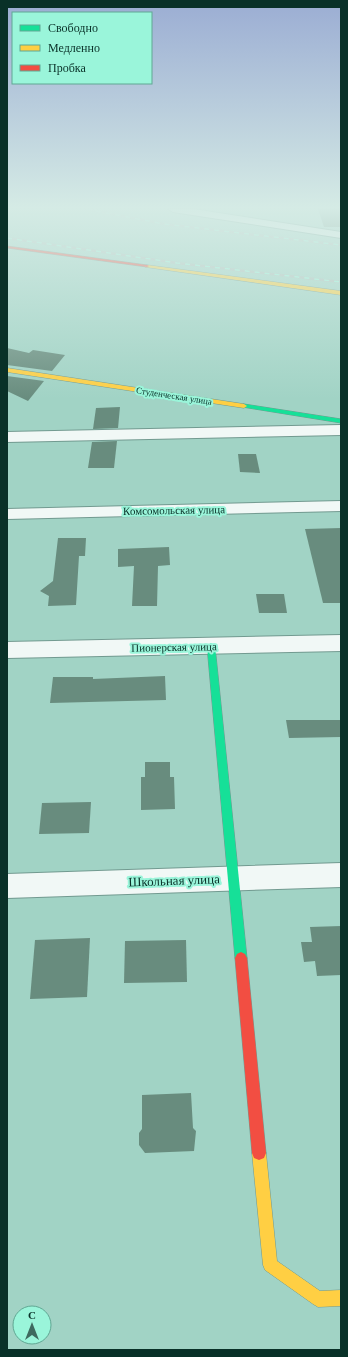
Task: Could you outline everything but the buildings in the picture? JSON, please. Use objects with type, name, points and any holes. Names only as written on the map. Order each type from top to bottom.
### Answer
[{"type":"street","points":[[191,272],[341,293]]},
{"type":"street","name":"Студенческая улица","points":[[7,370],[341,421]]},
{"type":"street","points":[[7,437],[341,430]]},
{"type":"street","name":"Комсомольская улица","points":[[7,514],[341,506]]},
{"type":"street","name":"Пионерская улица","points":[[7,650],[341,643]]},
{"type":"street","points":[[211,646],[270,1265],[318,1299],[341,1298]]},
{"type":"street","name":"Школьная улица","points":[[7,886],[341,875]]},
{"type":"railway","points":[[258,272],[341,282]]},
{"type":"traffic: fast","points":[[244,406],[341,421]]},
{"type":"traffic: fast","points":[[211,646],[241,958]]},
{"type":"traffic: slow","points":[[192,272],[341,293]]},
{"type":"traffic: slow","points":[[7,370],[244,406]]},
{"type":"traffic: slow","points":[[259,1153],[270,1265],[318,1299],[341,1298]]},
{"type":"traffic: jam","points":[[241,958],[259,1153]]}]
